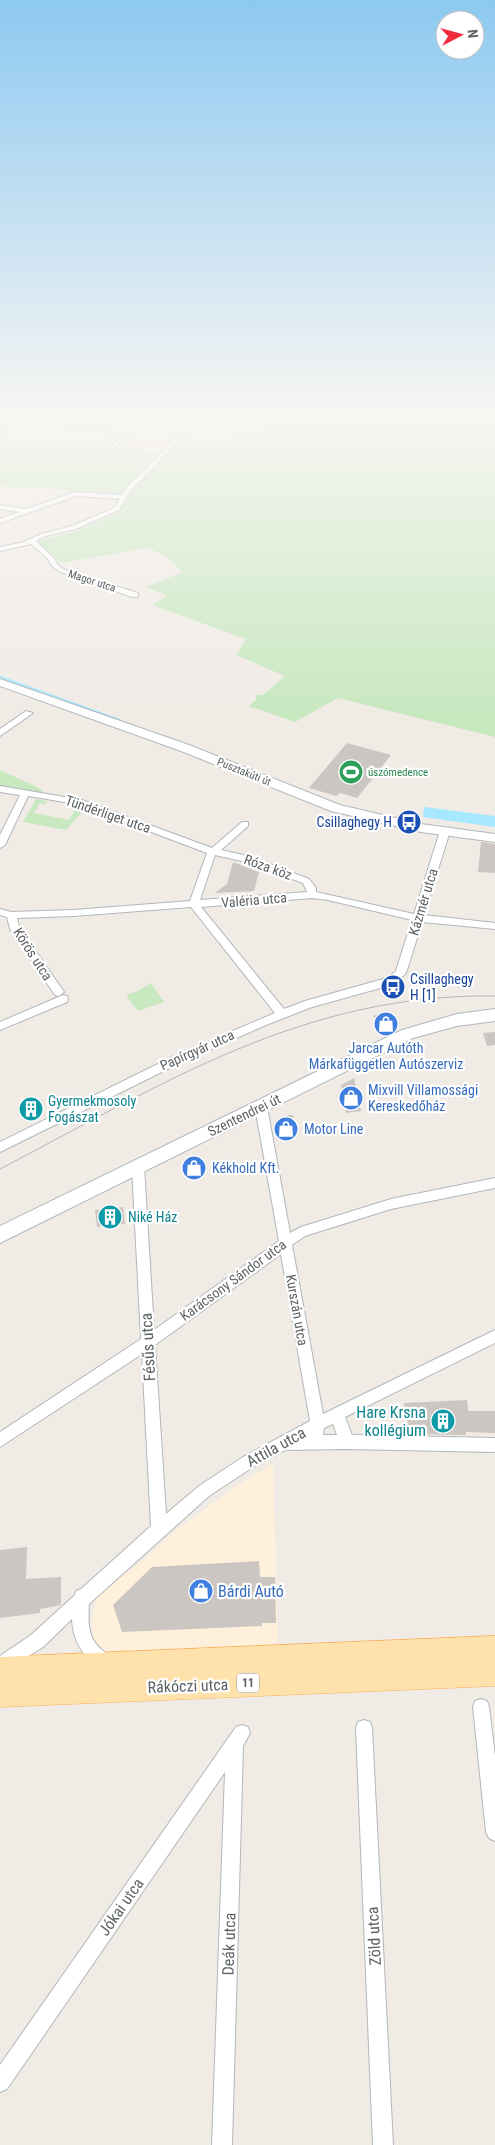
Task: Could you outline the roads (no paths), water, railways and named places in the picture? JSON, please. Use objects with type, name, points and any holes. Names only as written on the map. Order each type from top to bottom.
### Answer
[{"type":"main road","name":"Rákóczi utca","points":[[0,1670],[495,1649]]},
{"type":"main road","name":"Rákóczi utca","points":[[0,1694],[495,1673]]},
{"type":"street","points":[[0,521],[26,512]]},
{"type":"street","points":[[0,549],[32,542],[43,535],[74,528],[112,512]]},
{"type":"street","name":"Magor utca","points":[[32,542],[50,557],[55,566],[63,572],[135,595]]},
{"type":"street","name":"Pusztakúti út","points":[[0,682],[185,748],[329,806],[396,824],[495,838]]},
{"type":"street","points":[[0,733],[29,712]]},
{"type":"street","name":"Tündérliget utca","points":[[0,789],[66,799],[91,806],[213,852]]},
{"type":"street","points":[[0,845],[25,793]]},
{"type":"street","points":[[245,824],[213,852],[207,862],[194,906],[282,1014]]},
{"type":"street","name":"Kázmér utca","points":[[401,973],[445,832]]},
{"type":"street","name":"Róza köz","points":[[213,852],[230,853],[306,881],[311,888],[312,895]]},
{"type":"street","name":"Valéria utca","points":[[11,915],[68,914],[194,906],[312,895],[418,918],[495,926]]},
{"type":"street","points":[[0,912],[11,915]]},
{"type":"street","points":[[0,919],[11,915]]},
{"type":"street","name":"Körös utca","points":[[0,1026],[61,995],[14,927],[11,915]]},
{"type":"street","name":"Papírgyár utca","points":[[0,1146],[176,1060],[282,1014],[329,998],[386,984],[401,973]]},
{"type":"street","name":"Szentendrei út","points":[[0,1235],[408,1034],[457,1020],[495,1015]]},
{"type":"street","name":"Kurszán utca","points":[[261,1107],[318,1424]]},
{"type":"street","name":"Fésűs utca","points":[[138,1167],[159,1528]]},
{"type":"street","name":"Karácsony Sándor utca","points":[[0,1440],[148,1342],[300,1232],[391,1204],[495,1183]]},
{"type":"street","name":"Attila utca","points":[[0,1666],[37,1640],[159,1528],[204,1491],[248,1462],[318,1424],[495,1336]]},
{"type":"street","points":[[338,1414],[347,1442]]},
{"type":"street","points":[[314,1442],[318,1424]]},
{"type":"street","points":[[282,1444],[347,1442],[495,1445]]},
{"type":"street","points":[[82,1597],[80,1628],[84,1642],[94,1655],[113,1665]]},
{"type":"street","points":[[481,1707],[495,1832]]},
{"type":"street","name":"Zöld utca","points":[[364,1728],[383,2145]]},
{"type":"street","name":"Jókai utca","points":[[0,2082],[239,1739]]},
{"type":"street","name":"Deák utca","points":[[222,2145],[239,1739]]},
{"type":"water","points":[[424,807],[495,816],[495,827],[423,817]]},
{"type":"waterway","points":[[0,677],[119,720]]},
{"type":"tram line","points":[[0,1169],[178,1076],[237,1050],[297,1027],[360,1010],[426,999],[495,996]]},
{"type":"place","name":"úszómedence","points":[[351,772]]},
{"type":"place","name":"Csillaghegy H","points":[[409,822]]},
{"type":"place","name":"Csillaghegy H [1]","points":[[393,987]]},
{"type":"place","name":"Jarcar Autóth Márkafüggetlen Autószerviz","points":[[386,1024]]},
{"type":"place","name":"Mixvill Villamossági Kereskedőház","points":[[351,1098]]},
{"type":"place","name":"Gyermekmosoly Fogászat","points":[[31,1109]]},
{"type":"place","name":"Motor Line","points":[[286,1129]]},
{"type":"place","name":"Kékhold Kft.","points":[[194,1168]]},
{"type":"place","name":"Niké Ház","points":[[110,1217]]},
{"type":"place","name":"Hare Krsna kollégium","points":[[443,1421]]},
{"type":"place","name":"Bárdi Autó","points":[[201,1591]]}]
